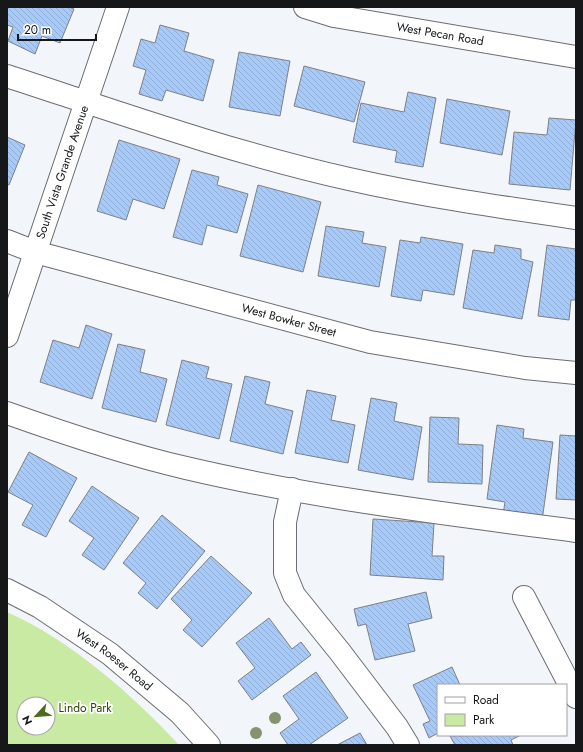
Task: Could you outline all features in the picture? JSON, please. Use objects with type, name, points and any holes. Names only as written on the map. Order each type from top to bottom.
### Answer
[{"type":"street","name":"South Vista Grande Avenue","points":[[7,336],[118,7]]},
{"type":"street","name":"West Pecan Road","points":[[306,7],[334,16],[576,57]]},
{"type":"street","points":[[7,76],[156,127],[350,179],[475,203],[576,218]]},
{"type":"street","name":"West Bowker Street","points":[[7,241],[35,252],[370,342],[525,368],[576,373]]},
{"type":"street","points":[[7,413],[89,442],[186,468],[388,506],[576,531]]},
{"type":"street","points":[[292,489],[285,522],[285,573],[294,595],[340,652],[397,727],[408,745]]},
{"type":"street","name":"West Roeser Road","points":[[7,590],[40,607],[110,654],[180,713],[209,745]]},
{"type":"street","points":[[524,598],[576,697]]},
{"type":"green space","name":"Lindo Park","points":[[7,612],[54,637],[99,670],[121,688],[179,745],[7,745]]},
{"type":"building","points":[[7,7],[69,7],[74,9],[60,43],[42,36],[35,54],[8,41],[13,27],[7,25]]},
{"type":"building","points":[[160,25],[189,33],[184,51],[214,60],[203,101],[166,90],[162,101],[139,94],[146,70],[133,66],[141,39],[155,43]]},
{"type":"building","points":[[239,52],[290,61],[280,116],[229,107]]},
{"type":"building","points":[[304,66],[365,82],[354,122],[294,106]]},
{"type":"building","points":[[408,92],[436,98],[423,167],[395,162],[397,151],[353,142],[361,103],[404,112]]},
{"type":"building","points":[[447,99],[510,111],[502,155],[440,143]]},
{"type":"building","points":[[549,118],[576,120],[570,190],[509,184],[514,132],[547,135]]},
{"type":"building","points":[[7,137],[25,145],[9,185],[7,184]]},
{"type":"building","points":[[119,140],[180,159],[164,209],[133,199],[126,220],[97,211]]},
{"type":"building","points":[[192,170],[219,177],[217,185],[248,194],[237,233],[207,225],[202,245],[173,237]]},
{"type":"building","points":[[258,185],[321,202],[303,272],[240,256]]},
{"type":"building","points":[[326,226],[364,232],[362,243],[386,247],[379,287],[318,276]]},
{"type":"building","points":[[421,237],[463,244],[454,295],[423,290],[421,301],[391,296],[400,240],[420,243]]},
{"type":"building","points":[[495,245],[521,249],[521,259],[533,262],[522,319],[463,308],[473,250],[494,253]]},
{"type":"building","points":[[547,245],[576,249],[576,300],[571,300],[569,320],[538,316]]},
{"type":"building","points":[[86,325],[112,334],[92,399],[40,382],[53,340],[79,348]]},
{"type":"building","points":[[118,344],[145,350],[140,372],[167,379],[156,422],[102,408]]},
{"type":"building","points":[[182,360],[209,367],[206,378],[232,384],[219,439],[166,425]]},
{"type":"building","points":[[245,376],[270,382],[265,404],[293,411],[283,454],[230,441]]},
{"type":"building","points":[[307,390],[336,396],[331,420],[355,425],[348,463],[295,453]]},
{"type":"building","points":[[371,398],[397,403],[394,421],[422,427],[413,480],[358,470]]},
{"type":"building","points":[[430,417],[459,418],[458,444],[483,445],[482,484],[428,482]]},
{"type":"building","points":[[497,425],[524,429],[523,438],[553,442],[542,521],[503,515],[505,502],[487,499]]},
{"type":"building","points":[[560,435],[576,436],[576,500],[556,499]]},
{"type":"building","points":[[29,452],[77,478],[46,537],[22,525],[33,505],[8,492]]},
{"type":"building","points":[[92,486],[139,518],[104,570],[82,555],[94,538],[69,521]]},
{"type":"building","points":[[162,515],[205,551],[157,609],[138,593],[146,583],[123,563]]},
{"type":"building","points":[[373,519],[434,523],[432,556],[444,556],[443,580],[370,575]]},
{"type":"building","points":[[211,556],[252,593],[202,647],[183,630],[192,620],[171,599]]},
{"type":"building","points":[[426,592],[432,618],[408,624],[415,651],[375,660],[366,624],[358,626],[354,609]]},
{"type":"building","points":[[269,618],[292,649],[301,642],[311,655],[252,700],[238,681],[255,668],[236,643]]},
{"type":"building","points":[[452,667],[460,684],[437,684],[437,734],[429,738],[423,724],[430,721],[413,685]]},
{"type":"building","points":[[316,672],[348,718],[309,745],[288,745],[280,733],[299,719],[283,696]]},
{"type":"building","points":[[360,733],[367,745],[337,745]]},
{"type":"building","points":[[450,736],[519,736],[511,740],[513,745],[455,745]]}]
